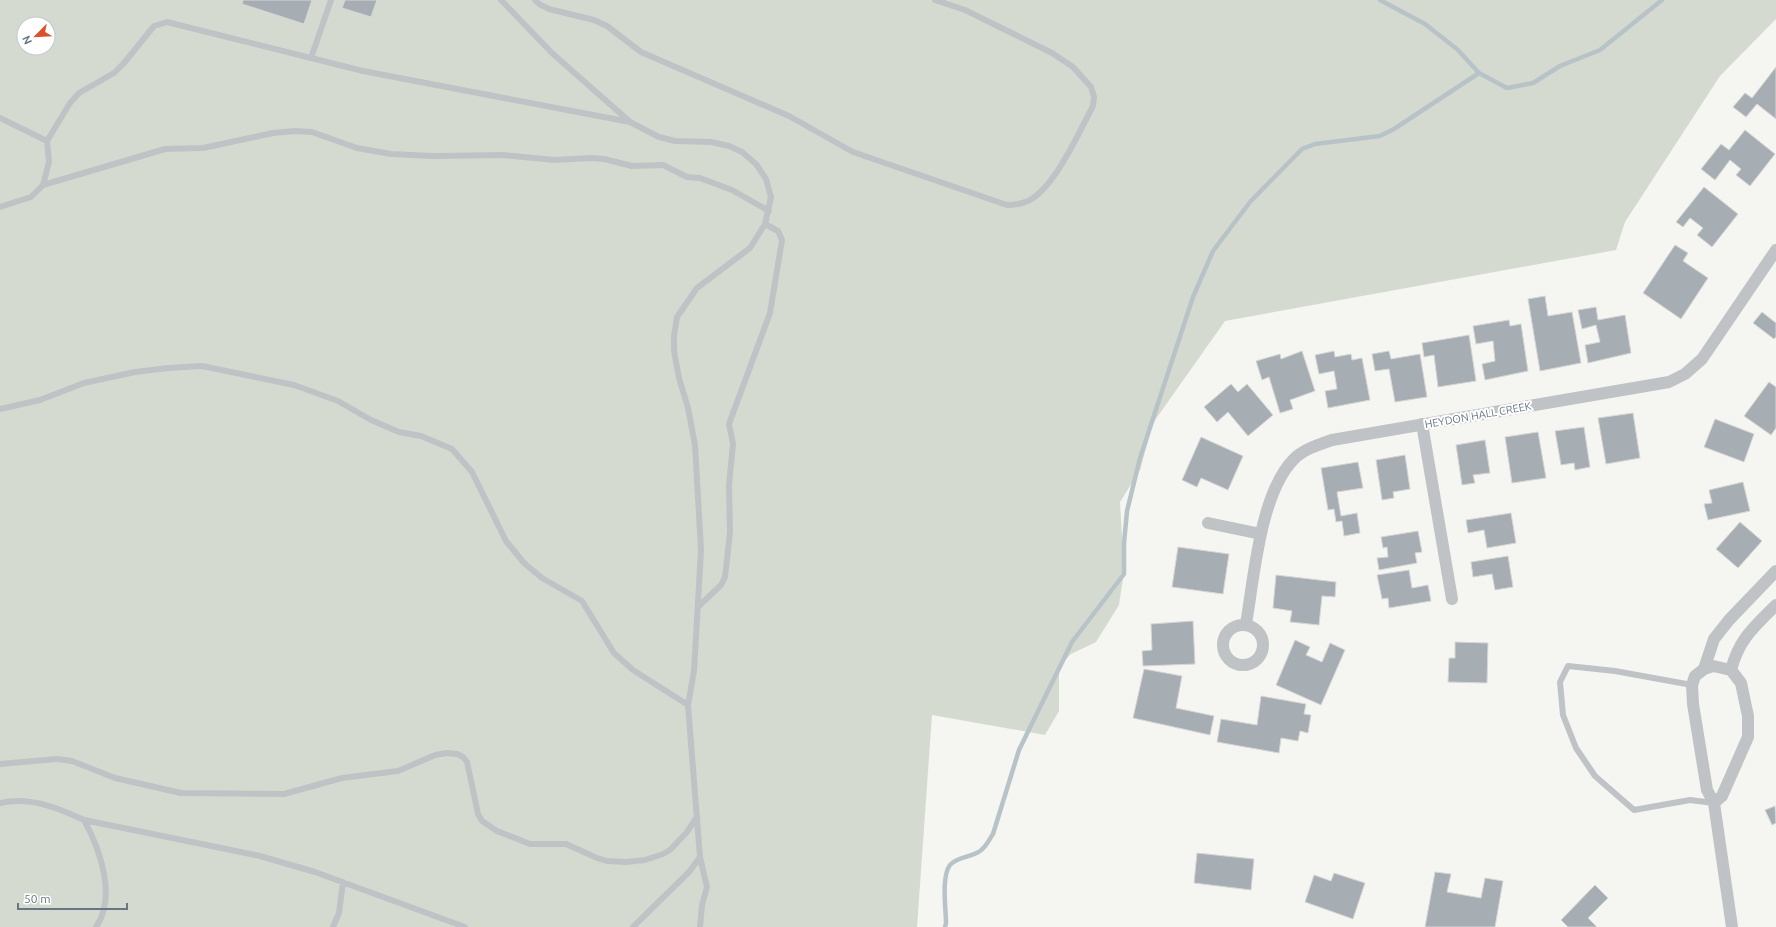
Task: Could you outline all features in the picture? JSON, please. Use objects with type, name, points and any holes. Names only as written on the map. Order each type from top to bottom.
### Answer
[{"type":"street","name":"HEYDON HALL CREEK","points":[[1246,624],[1261,534],[1275,486],[1295,458],[1310,447],[1332,440],[1669,382],[1685,374],[1702,359],[1776,250]]},
{"type":"street","points":[[1422,424],[1452,600]]},
{"type":"street","points":[[1208,523],[1261,534]]},
{"type":"street","points":[[1704,669],[1714,639],[1729,620],[1774,577]]},
{"type":"street","points":[[1731,670],[1738,649],[1744,638],[1776,605]]},
{"type":"street","points":[[1714,803],[1722,796],[1748,737],[1748,716],[1745,694],[1741,683],[1731,670],[1713,666],[1704,669],[1695,676],[1692,685],[1693,704],[1707,790],[1714,803],[1732,927]]},
{"type":"lane","points":[[311,58],[331,0]]},
{"type":"lane","points":[[500,0],[552,53],[630,122]]},
{"type":"lane","points":[[535,0],[539,4],[549,9],[594,20],[607,26],[641,52],[789,116],[853,152],[1007,205],[1029,201],[1041,191],[1056,174],[1089,113],[1094,97],[1091,87],[1073,67],[1052,53],[965,10],[935,0]]},
{"type":"lane","points":[[0,207],[31,197],[42,185],[49,162],[47,141],[70,103],[79,93],[114,73],[154,26],[167,22],[363,71],[630,122],[664,138],[675,141],[711,142],[729,146],[742,152],[756,164],[766,179],[771,197],[769,212],[764,224],[750,248],[697,288],[677,317],[674,336],[674,351],[678,372],[695,445],[701,550],[694,671],[688,705],[700,857],[708,887],[702,905],[700,927]]},
{"type":"lane","points":[[0,118],[47,141]]},
{"type":"lane","points":[[42,185],[166,149],[210,147],[273,133],[295,131],[312,132],[357,148],[391,154],[433,156],[503,156],[556,160],[592,158],[604,159],[632,166],[663,165],[688,177],[700,178],[732,190],[769,212]]},
{"type":"lane","points":[[698,607],[721,585],[725,577],[730,532],[729,485],[733,444],[729,424],[770,313],[775,293],[781,235],[778,231],[764,224]]},
{"type":"lane","points":[[0,409],[40,400],[84,383],[135,372],[202,366],[294,385],[338,401],[371,420],[399,432],[421,436],[452,448],[472,472],[506,541],[524,563],[542,578],[582,601],[614,653],[633,670],[688,705]]},
{"type":"lane","points":[[1692,685],[1615,671],[1568,666],[1560,682],[1564,715],[1576,748],[1595,776],[1634,810],[1690,800],[1714,803]]},
{"type":"lane","points":[[0,764],[57,758],[72,761],[115,778],[181,792],[284,794],[342,778],[398,771],[435,755],[447,753],[456,754],[464,757],[467,762],[478,814],[487,826],[530,844],[566,844],[607,861],[626,862],[645,860],[663,854],[679,842],[697,817]]},
{"type":"lane","points":[[0,803],[8,801],[33,802],[59,809],[84,820],[260,856],[315,872],[464,927]]},
{"type":"lane","points":[[84,820],[95,843],[105,883],[105,901],[102,914],[96,927]]},
{"type":"lane","points":[[633,927],[690,872],[700,857]]},
{"type":"lane","points":[[333,927],[339,913],[343,882]]},
{"type":"shaded area","points":[[0,0],[1776,0],[1776,19],[1720,76],[1625,222],[1616,250],[1225,321],[1153,423],[1140,470],[1120,502],[1124,571],[1119,605],[1096,642],[1071,654],[1059,666],[1059,711],[1045,735],[932,715],[917,927],[0,927]]},
{"type":"building","points":[[243,0],[312,0],[304,24],[242,4]]},
{"type":"building","points":[[345,0],[377,0],[371,17],[342,8]]},
{"type":"building","points":[[1776,67],[1776,119],[1757,104],[1746,117],[1733,107],[1745,93],[1752,98]]},
{"type":"building","points":[[1745,130],[1775,154],[1750,186],[1736,175],[1741,169],[1730,160],[1715,180],[1701,169],[1721,144],[1729,150]]},
{"type":"building","points":[[1704,187],[1738,214],[1712,247],[1697,235],[1703,228],[1690,218],[1683,227],[1676,222]]},
{"type":"building","points":[[1675,245],[1688,253],[1683,261],[1708,278],[1681,319],[1643,293]]},
{"type":"building","points":[[1545,296],[1548,316],[1572,312],[1581,363],[1540,371],[1528,299]]},
{"type":"building","points":[[1596,307],[1598,320],[1625,315],[1631,353],[1588,363],[1585,345],[1600,342],[1596,325],[1582,329],[1578,310]]},
{"type":"building","points":[[1762,312],[1776,323],[1776,337],[1774,339],[1753,323]]},
{"type":"building","points":[[1509,320],[1510,326],[1521,324],[1528,371],[1485,380],[1482,364],[1495,361],[1493,341],[1476,344],[1473,326]]},
{"type":"building","points":[[1469,335],[1476,381],[1438,387],[1434,355],[1424,357],[1422,343]]},
{"type":"building","points":[[1302,351],[1315,391],[1290,400],[1293,409],[1280,413],[1269,377],[1262,380],[1256,361],[1280,354],[1281,359]]},
{"type":"building","points":[[1334,351],[1335,357],[1351,354],[1352,360],[1362,358],[1370,400],[1328,408],[1325,391],[1337,389],[1334,371],[1319,374],[1315,355]]},
{"type":"building","points":[[1389,351],[1391,359],[1420,354],[1427,397],[1395,402],[1389,369],[1375,371],[1372,354]]},
{"type":"building","points":[[1769,382],[1776,387],[1776,428],[1771,435],[1744,416]]},
{"type":"building","points":[[1231,384],[1238,392],[1247,384],[1273,415],[1248,436],[1228,412],[1217,422],[1204,407]]},
{"type":"building","points":[[1633,413],[1640,458],[1606,464],[1598,418]]},
{"type":"building","points":[[1715,419],[1754,434],[1744,462],[1704,447]]},
{"type":"building","points":[[1584,427],[1590,467],[1575,470],[1574,463],[1561,465],[1555,431]]},
{"type":"building","points":[[1538,432],[1546,478],[1512,483],[1505,437]]},
{"type":"building","points":[[1201,437],[1243,456],[1228,490],[1201,478],[1197,487],[1182,480]]},
{"type":"building","points":[[1485,440],[1490,473],[1473,475],[1475,483],[1462,485],[1456,445]]},
{"type":"building","points":[[1405,455],[1410,489],[1393,492],[1394,498],[1382,500],[1376,460]]},
{"type":"building","points":[[1358,462],[1363,488],[1337,492],[1341,516],[1357,513],[1360,533],[1344,536],[1342,521],[1336,522],[1334,509],[1328,510],[1321,468]]},
{"type":"building","points":[[1743,482],[1750,511],[1708,520],[1704,504],[1712,503],[1709,490]]},
{"type":"building","points":[[1511,513],[1516,543],[1487,548],[1484,530],[1468,533],[1466,520]]},
{"type":"building","points":[[1740,522],[1762,541],[1738,568],[1716,549]]},
{"type":"building","points":[[1418,531],[1422,552],[1415,553],[1417,563],[1379,570],[1377,558],[1388,557],[1387,547],[1383,548],[1381,537]]},
{"type":"building","points":[[1178,547],[1229,554],[1223,594],[1172,587]]},
{"type":"building","points":[[1508,556],[1513,587],[1495,590],[1492,574],[1473,577],[1471,562]]},
{"type":"building","points":[[1409,570],[1412,588],[1428,585],[1431,601],[1389,608],[1388,598],[1382,599],[1377,575]]},
{"type":"building","points":[[1276,575],[1336,582],[1335,597],[1322,596],[1319,625],[1290,622],[1292,611],[1273,608]]},
{"type":"building","points":[[1193,621],[1195,664],[1143,666],[1142,651],[1152,650],[1151,624]]},
{"type":"building","points":[[1295,640],[1310,647],[1306,655],[1322,662],[1330,643],[1345,650],[1321,705],[1276,685]]},
{"type":"building","points":[[1455,642],[1488,643],[1487,683],[1448,682],[1449,658],[1455,658]]},
{"type":"building","points":[[1144,669],[1182,676],[1176,708],[1214,716],[1210,735],[1133,718]]},
{"type":"building","points":[[1261,696],[1306,704],[1304,714],[1311,715],[1308,733],[1300,731],[1298,741],[1281,738],[1279,753],[1217,742],[1221,719],[1257,725]]},
{"type":"building","points":[[1775,806],[1776,823],[1772,825],[1765,810]]},
{"type":"building","points":[[1197,853],[1254,859],[1251,890],[1194,883]]},
{"type":"building","points":[[1435,872],[1451,874],[1447,892],[1481,898],[1485,878],[1503,881],[1495,927],[1425,927]]},
{"type":"building","points":[[1334,873],[1365,883],[1353,919],[1305,902],[1314,875],[1331,881]]},
{"type":"building","points":[[1595,885],[1608,898],[1588,918],[1597,927],[1568,927],[1561,920]]},
{"type":"waterway","points":[[1380,0],[1425,24],[1458,50],[1479,73],[1507,88],[1533,83],[1560,66],[1600,50],[1662,0]]},
{"type":"waterway","points":[[945,927],[945,885],[947,870],[956,860],[977,853],[986,845],[993,834],[1019,750],[1072,642],[1124,574],[1124,543],[1127,511],[1140,458],[1193,297],[1213,251],[1250,202],[1302,149],[1315,144],[1380,136],[1394,129],[1479,73]]}]
